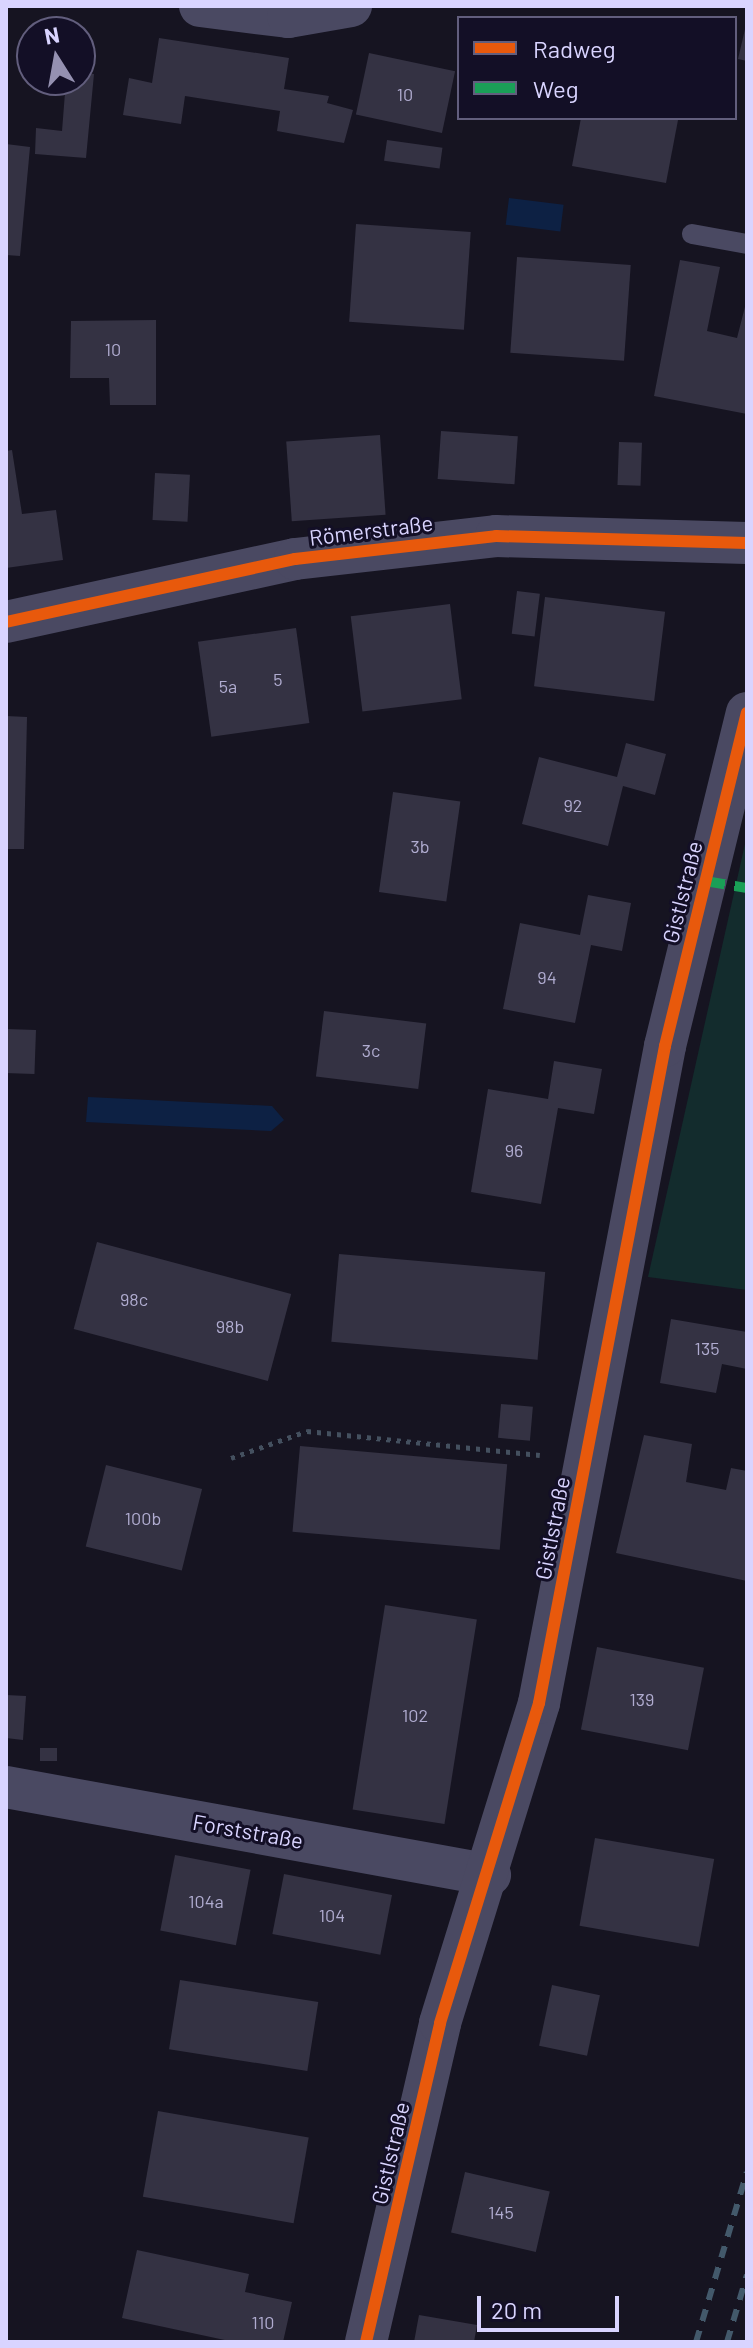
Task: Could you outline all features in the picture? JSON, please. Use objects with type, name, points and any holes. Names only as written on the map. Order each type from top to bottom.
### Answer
[{"type":"street","points":[[200,6],[288,17],[351,6]]},
{"type":"street","name":"Römerstraße","points":[[6,622],[295,559],[496,536],[747,543]]},
{"type":"street","name":"Gistlstraße","points":[[366,2342],[440,2023],[490,1875],[539,1703],[665,1046],[747,713]]},
{"type":"street","name":"Forststraße","points":[[6,1787],[490,1875]]},
{"type":"lane","points":[[692,234],[747,244]]},
{"type":"path","points":[[231,1458],[307,1431],[585,1459]]},
{"type":"green space","points":[[747,835],[747,1290],[648,1277]]},
{"type":"water","points":[[509,198],[564,205],[560,232],[506,225]]},
{"type":"water","points":[[88,1097],[272,1106],[284,1120],[271,1131],[86,1122]]},
{"type":"building","points":[[747,26],[747,61],[738,59]]},
{"type":"building","points":[[159,38],[289,58],[284,89],[329,96],[327,103],[353,110],[344,143],[277,131],[280,111],[185,96],[181,124],[123,115],[129,78],[152,83]]},
{"type":"building","points":[[369,53],[455,71],[442,133],[356,115]]},
{"type":"building","points":[[65,96],[92,96],[86,158],[35,154],[36,128],[62,131]]},
{"type":"building","points":[[581,120],[678,120],[666,183],[572,166]]},
{"type":"building","points":[[387,140],[442,148],[440,169],[384,161]]},
{"type":"building","points":[[6,144],[30,147],[20,256],[6,255]]},
{"type":"building","points":[[356,224],[471,232],[464,330],[349,322]]},
{"type":"building","points":[[517,257],[631,265],[624,361],[510,353]]},
{"type":"building","points":[[680,260],[720,267],[707,331],[737,338],[747,299],[747,414],[654,396]]},
{"type":"building","points":[[156,320],[156,405],[110,405],[109,378],[70,378],[71,321]]},
{"type":"building","points":[[441,431],[518,436],[514,484],[438,479]]},
{"type":"building","points":[[380,435],[386,515],[292,521],[286,442]]},
{"type":"building","points":[[619,442],[642,443],[640,486],[617,485]]},
{"type":"building","points":[[12,450],[22,514],[56,510],[63,560],[6,568],[6,451]]},
{"type":"building","points":[[155,473],[190,475],[187,522],[153,520]]},
{"type":"building","points":[[517,591],[540,594],[535,636],[512,634]]},
{"type":"building","points":[[545,597],[665,612],[654,701],[534,686]]},
{"type":"building","points":[[450,604],[462,699],[362,711],[351,616]]},
{"type":"building","points":[[296,628],[309,723],[211,737],[198,642]]},
{"type":"building","points":[[6,716],[27,717],[24,849],[6,849]]},
{"type":"building","points":[[626,743],[666,754],[655,795],[623,786],[608,846],[522,824],[539,757],[617,777]]},
{"type":"building","points":[[393,792],[460,801],[446,901],[379,892]]},
{"type":"building","points":[[588,895],[631,903],[622,951],[591,945],[575,1023],[503,1009],[520,923],[580,935]]},
{"type":"building","points":[[324,1011],[426,1024],[418,1089],[316,1077]]},
{"type":"building","points":[[6,1029],[36,1030],[34,1074],[6,1073]]},
{"type":"building","points":[[554,1061],[602,1069],[594,1114],[558,1108],[541,1204],[471,1192],[488,1089],[548,1099]]},
{"type":"building","points":[[97,1242],[291,1294],[268,1381],[74,1329]]},
{"type":"building","points":[[339,1254],[545,1272],[538,1360],[331,1342]]},
{"type":"building","points":[[671,1319],[747,1332],[747,1369],[722,1364],[716,1393],[660,1383]]},
{"type":"building","points":[[501,1404],[533,1407],[530,1441],[498,1438]]},
{"type":"building","points":[[644,1435],[692,1444],[686,1482],[726,1490],[731,1468],[747,1471],[747,1581],[616,1553]]},
{"type":"building","points":[[300,1446],[507,1464],[500,1550],[293,1532]]},
{"type":"building","points":[[106,1465],[202,1489],[182,1570],[86,1547]]},
{"type":"building","points":[[385,1605],[477,1620],[444,1824],[353,1809]]},
{"type":"building","points":[[597,1647],[704,1668],[688,1750],[581,1729]]},
{"type":"building","points":[[6,1695],[26,1696],[23,1740],[6,1738]]},
{"type":"building","points":[[40,1748],[57,1748],[57,1761],[40,1761]]},
{"type":"building","points":[[595,1838],[714,1859],[699,1947],[580,1926]]},
{"type":"building","points":[[175,1855],[251,1870],[236,1945],[160,1931]]},
{"type":"building","points":[[284,1874],[392,1895],[380,1955],[272,1934]]},
{"type":"building","points":[[180,1980],[318,2002],[307,2071],[169,2049]]},
{"type":"building","points":[[552,1985],[600,1995],[587,2056],[539,2046]]},
{"type":"building","points":[[158,2111],[309,2138],[294,2223],[143,2197]]},
{"type":"building","points":[[465,2172],[550,2192],[536,2252],[451,2232]]},
{"type":"building","points":[[137,2250],[249,2274],[245,2292],[292,2302],[283,2342],[234,2342],[122,2318]]},
{"type":"building","points":[[419,2315],[477,2325],[474,2342],[414,2342]]},
{"type":"railway","points":[[696,2342],[747,2172]]},
{"type":"railway","points":[[727,2342],[747,2275]]},
{"type":"marked path","points":[[705,881],[747,888]]},
{"type":"cycle path","points":[[6,622],[295,559],[496,536],[747,543]]},
{"type":"cycle path","points":[[366,2342],[440,2023],[539,1703],[665,1046],[747,713]]}]
